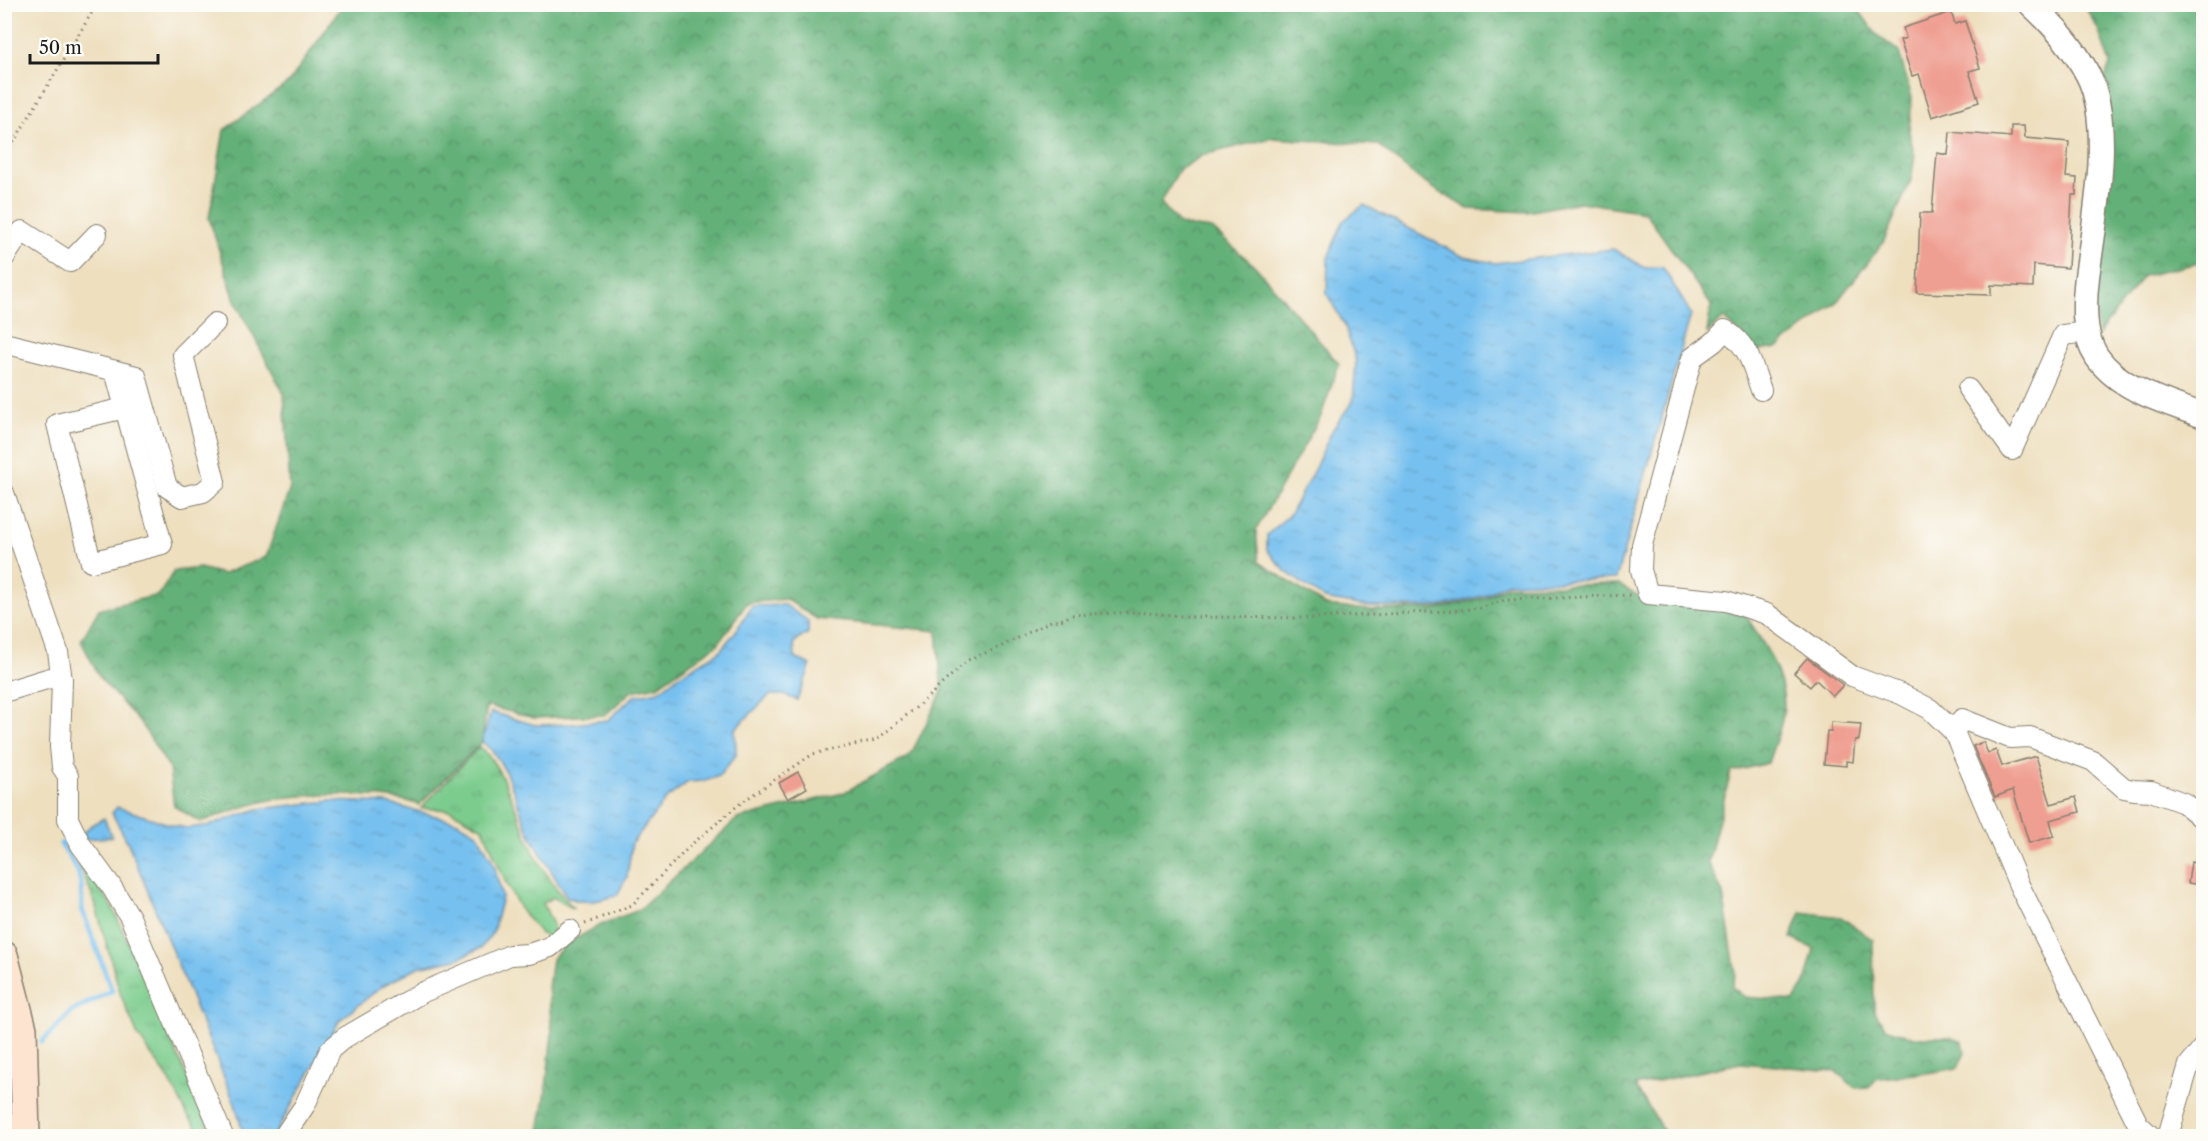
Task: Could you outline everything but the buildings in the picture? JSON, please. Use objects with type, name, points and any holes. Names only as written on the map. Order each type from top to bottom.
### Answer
[{"type":"main road","points":[[4,955],[23,1029],[15,1067],[26,1137]]},
{"type":"street","points":[[2031,4],[2073,50],[2089,76],[2097,104],[2100,165],[2085,297],[2087,332],[2096,356],[2114,375],[2139,391],[2204,416]]},
{"type":"street","points":[[4,258],[22,231],[70,262],[98,234]]},
{"type":"street","points":[[4,343],[136,376],[167,487],[182,497],[203,492],[215,482],[183,355],[215,322]]},
{"type":"street","points":[[1761,390],[1748,353],[1738,339],[1725,330],[1714,342],[1692,358],[1642,545],[1641,570],[1648,594],[1726,601],[1767,614],[1852,676],[1901,694],[1930,709],[1954,732],[2019,885],[2138,1124],[2151,1137]]},
{"type":"street","points":[[1968,389],[2012,450],[2063,335],[2087,332]]},
{"type":"street","points":[[115,371],[162,544],[91,562],[57,424],[125,408]]},
{"type":"street","points":[[4,493],[14,550],[27,557],[58,652],[62,680],[62,767],[68,776],[68,819],[76,837],[130,917],[223,1137]]},
{"type":"street","points":[[4,692],[50,678],[62,680]]},
{"type":"street","points":[[1954,732],[1962,719],[2010,738],[2030,736],[2093,761],[2124,788],[2151,790],[2184,803],[2204,820]]},
{"type":"street","points":[[284,1137],[305,1105],[330,1050],[344,1038],[421,993],[510,955],[529,954],[550,947],[570,930]]},
{"type":"street","points":[[2168,1137],[2189,1065],[2204,1046]]},
{"type":"path","points":[[4,158],[96,4]]},
{"type":"path","points":[[570,930],[632,905],[692,845],[742,802],[813,754],[876,740],[918,706],[968,660],[1000,647],[1051,621],[1065,619],[1070,615],[1136,612],[1194,617],[1313,618],[1449,611],[1480,608],[1505,600],[1648,594]]},
{"type":"green space","points":[[343,5],[1855,5],[1876,34],[1899,52],[1912,98],[1909,132],[1915,156],[1911,180],[1883,243],[1836,303],[1777,348],[1757,351],[1724,318],[1707,333],[1711,305],[1645,212],[1580,202],[1527,212],[1468,209],[1423,182],[1378,145],[1272,138],[1203,155],[1179,170],[1161,203],[1180,225],[1212,229],[1255,266],[1339,364],[1321,416],[1256,530],[1259,562],[1326,606],[1369,610],[1438,609],[1487,597],[1507,586],[1618,584],[1651,603],[1707,606],[1745,614],[1765,645],[1776,668],[1783,691],[1784,711],[1768,763],[1731,772],[1708,862],[1723,894],[1736,974],[1732,987],[1745,997],[1794,1001],[1805,983],[1814,949],[1791,938],[1801,912],[1841,917],[1873,940],[1874,1010],[1885,1028],[1912,1037],[1950,1037],[1963,1042],[1965,1053],[1958,1068],[1876,1079],[1870,1087],[1856,1088],[1835,1071],[1740,1063],[1635,1086],[1667,1136],[538,1136],[552,1033],[548,987],[552,959],[566,944],[602,924],[639,910],[737,819],[843,793],[910,756],[942,692],[937,631],[817,619],[786,599],[747,603],[718,644],[657,686],[632,691],[605,715],[534,718],[487,706],[482,742],[419,805],[385,797],[319,795],[254,804],[200,822],[174,806],[169,768],[142,725],[100,678],[81,641],[99,609],[159,595],[174,571],[200,568],[223,574],[266,557],[290,488],[284,394],[235,301],[209,218],[224,130],[289,82]]},
{"type":"green space","points":[[2084,5],[2204,5],[2203,262],[2143,276],[2098,335],[2093,298],[2103,84],[2110,64],[2098,29]]},
{"type":"green space","points":[[479,747],[487,754],[502,777],[534,853],[555,886],[574,909],[553,897],[543,903],[554,927],[550,939],[540,933],[521,910],[505,881],[483,828],[450,810],[421,808]]},
{"type":"green space","points":[[76,856],[112,906],[213,1136],[204,1136],[188,1116],[170,1081],[138,1036],[121,996],[95,903]]},
{"type":"water","points":[[1364,205],[1464,257],[1495,263],[1613,249],[1645,268],[1663,267],[1691,314],[1616,579],[1507,583],[1486,595],[1438,607],[1370,607],[1325,599],[1286,572],[1267,550],[1267,535],[1290,514],[1333,429],[1353,401],[1356,361],[1345,326],[1327,294],[1328,258],[1343,221]]},
{"type":"water","points":[[785,605],[808,621],[808,633],[794,642],[795,658],[811,665],[797,700],[784,695],[770,695],[735,729],[736,755],[719,776],[705,781],[688,782],[666,799],[632,843],[627,877],[617,895],[592,901],[580,901],[567,897],[531,836],[499,760],[482,742],[491,712],[535,725],[608,720],[634,696],[659,691],[678,676],[719,652],[752,606]]},
{"type":"water","points":[[330,801],[387,803],[458,822],[477,833],[494,864],[502,897],[493,932],[481,948],[457,959],[418,967],[381,987],[340,1020],[274,1136],[244,1136],[235,1104],[128,843],[112,813],[117,807],[186,828],[208,826],[258,809]]},
{"type":"water","points":[[104,818],[112,837],[85,839],[83,833]]},
{"type":"waterway","points":[[42,1042],[72,1011],[112,991],[82,909],[78,871],[61,844],[74,838]]}]
